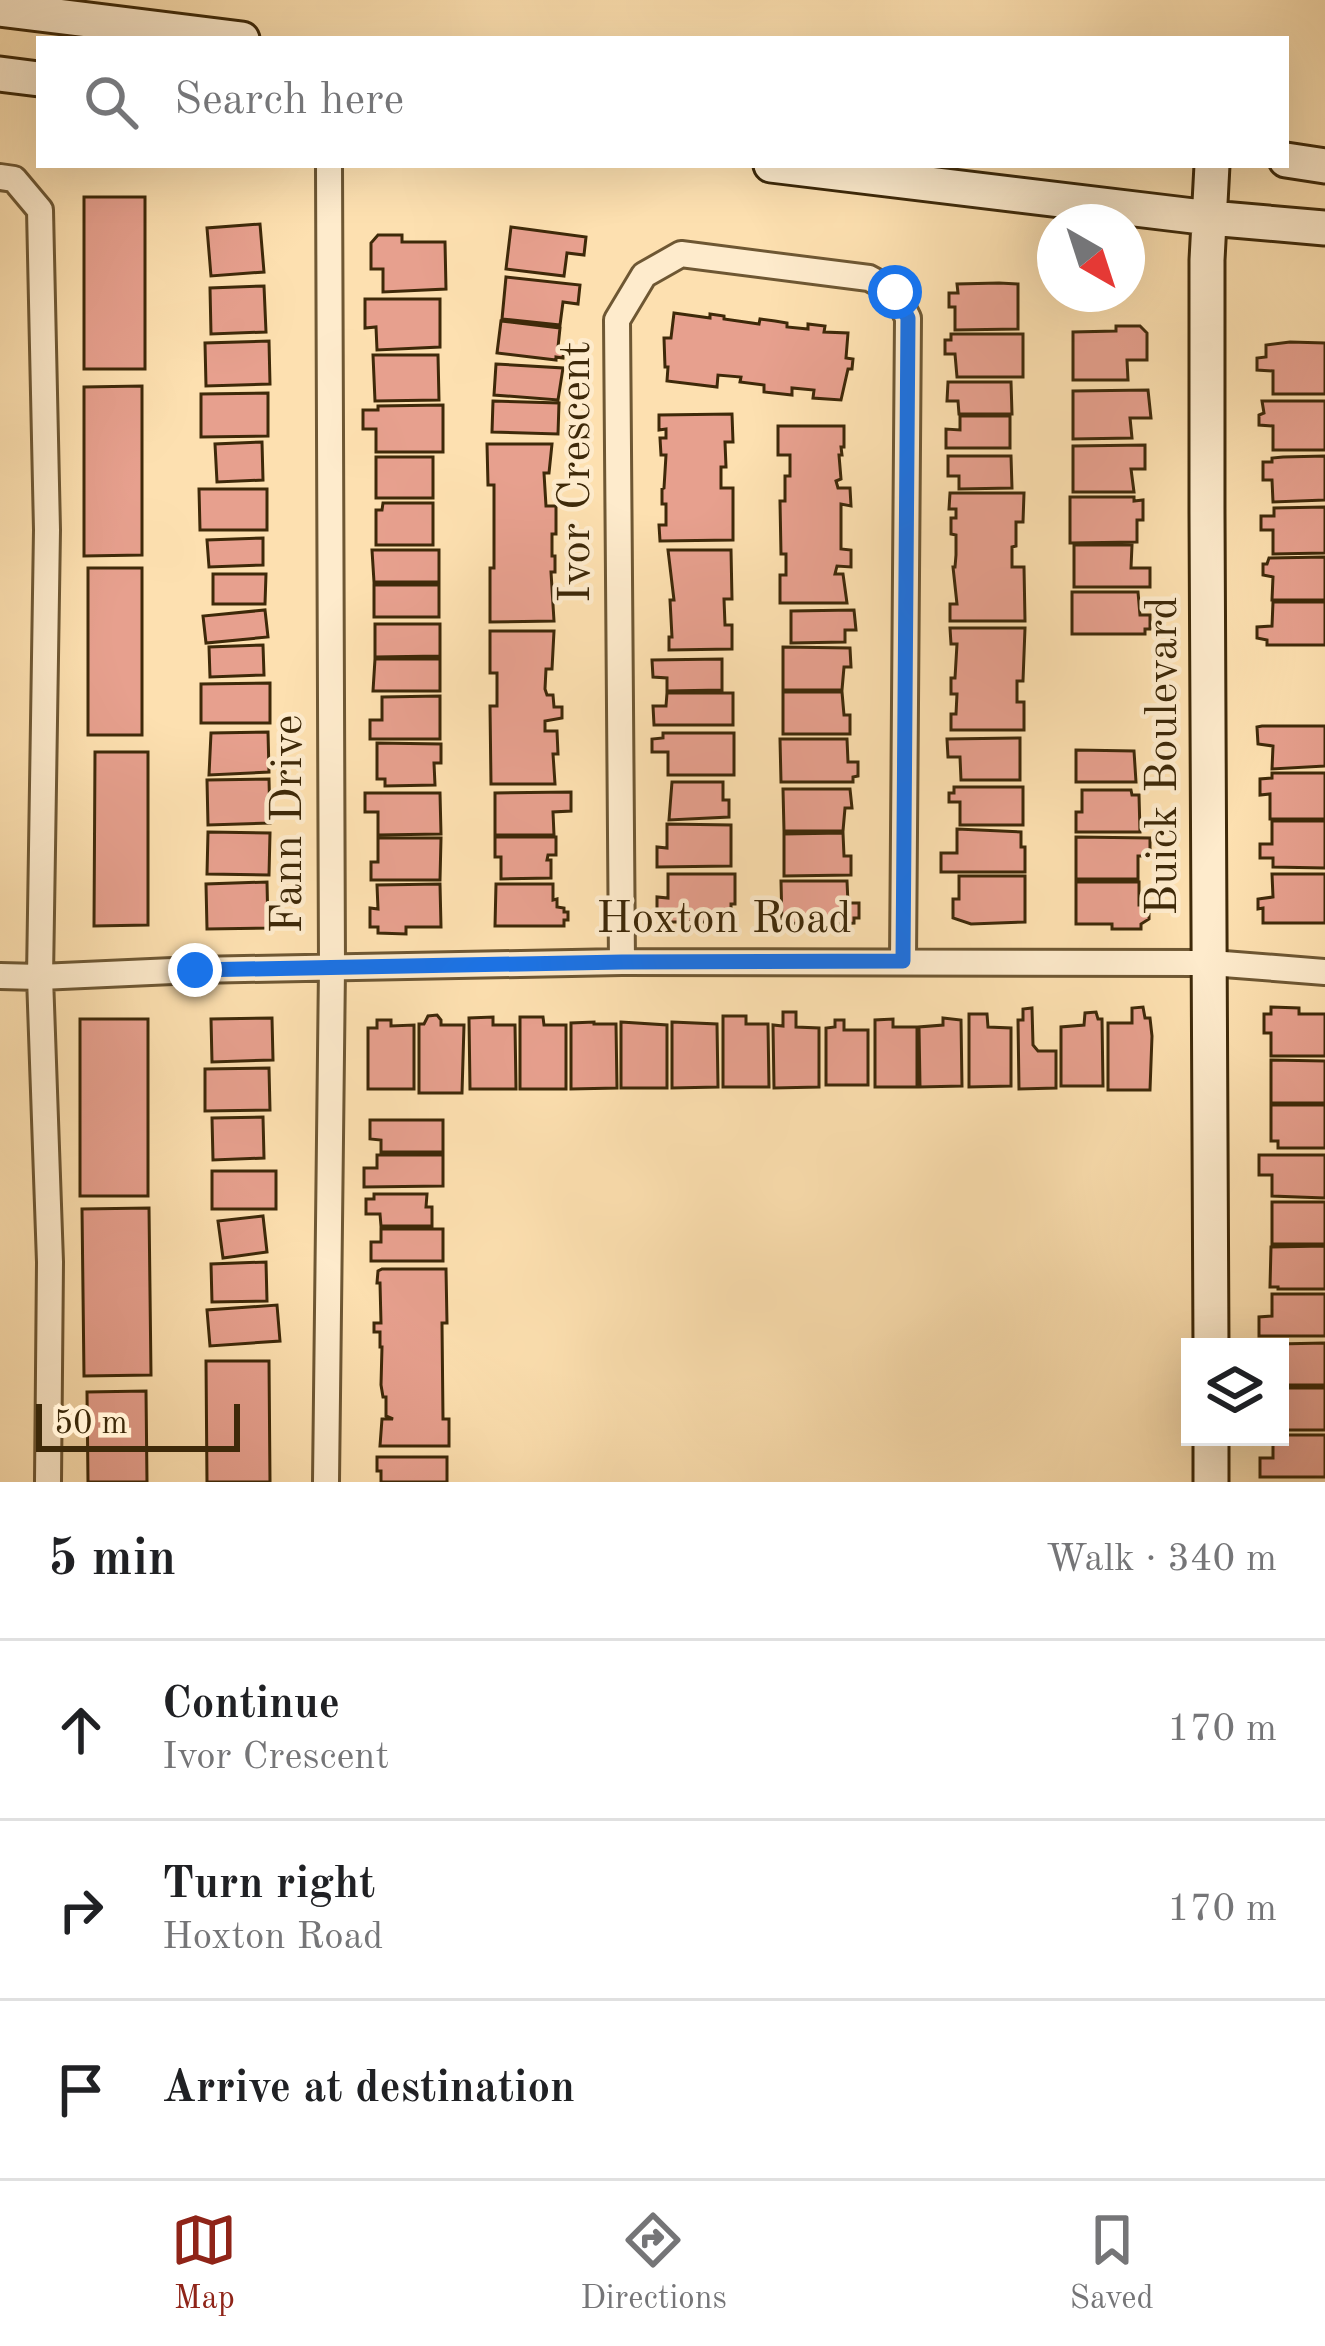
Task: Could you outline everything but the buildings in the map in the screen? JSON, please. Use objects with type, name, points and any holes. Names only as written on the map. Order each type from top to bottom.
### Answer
[{"type":"street","points":[[0,9],[218,36]]},
{"type":"street","points":[[0,74],[36,79]]},
{"type":"street","points":[[1289,160],[1325,166]]},
{"type":"street","name":"Fann Drive","points":[[326,1482],[332,968],[329,168]]},
{"type":"street","points":[[796,168],[1325,228]]},
{"type":"street","name":"Buick Boulevard","points":[[1211,1338],[1207,536],[1212,168]]},
{"type":"street","points":[[0,177],[14,178],[40,210],[47,530],[40,977],[50,1262],[48,1482]]},
{"type":"street","name":"Ivor Crescent","points":[[622,962],[617,320],[644,275],[681,254],[869,278],[895,292],[908,318],[903,961]]},
{"type":"street","name":"Hoxton Road","points":[[0,976],[622,962],[903,961],[1210,963],[1325,972]]},
{"type":"street","points":[[1211,1446],[1211,1482]]},
{"type":"route","points":[[195,970],[903,961],[908,318],[895,292]]}]
